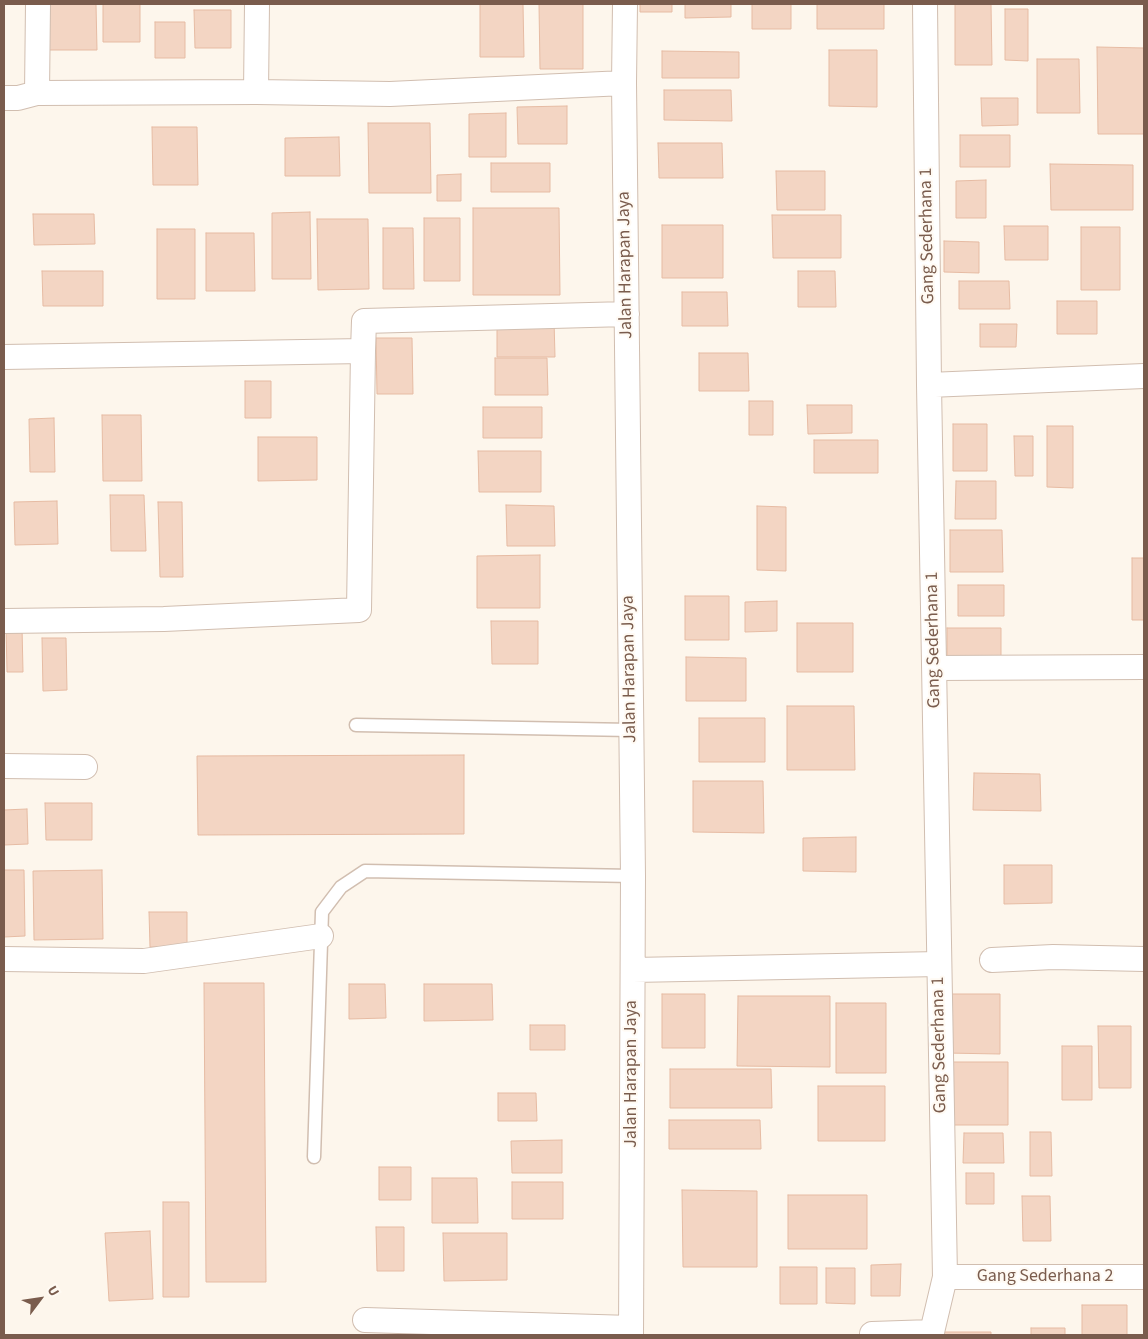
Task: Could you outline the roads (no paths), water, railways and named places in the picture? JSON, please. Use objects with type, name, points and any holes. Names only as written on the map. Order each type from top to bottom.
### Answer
[{"type":"street","points":[[37,93],[38,4]]},
{"type":"street","points":[[256,92],[257,4]]},
{"type":"street","name":"Jalan Harapan Jaya","points":[[626,4],[624,82],[633,876],[631,1332]]},
{"type":"street","name":"Gang Sederhana 1","points":[[872,1334],[932,1332],[945,1277],[925,4]]},
{"type":"street","points":[[4,98],[18,98],[37,93],[256,92],[390,94],[624,82]]},
{"type":"street","points":[[4,621],[164,619],[359,610],[364,321],[627,314]]},
{"type":"street","points":[[4,358],[363,351]]},
{"type":"street","points":[[930,385],[1144,376]]},
{"type":"street","points":[[935,668],[1144,667]]},
{"type":"street","points":[[4,766],[85,767]]},
{"type":"street","points":[[4,959],[144,962],[321,936]]},
{"type":"street","points":[[992,960],[1053,958],[1144,959]]},
{"type":"street","points":[[633,970],[939,964]]},
{"type":"street","name":"Gang Sederhana 2","points":[[945,1277],[1144,1277]]},
{"type":"street","points":[[365,1320],[631,1332]]},
{"type":"lane","points":[[356,725],[631,730]]},
{"type":"lane","points":[[314,1157],[322,912],[340,887],[365,871],[633,876]]}]
